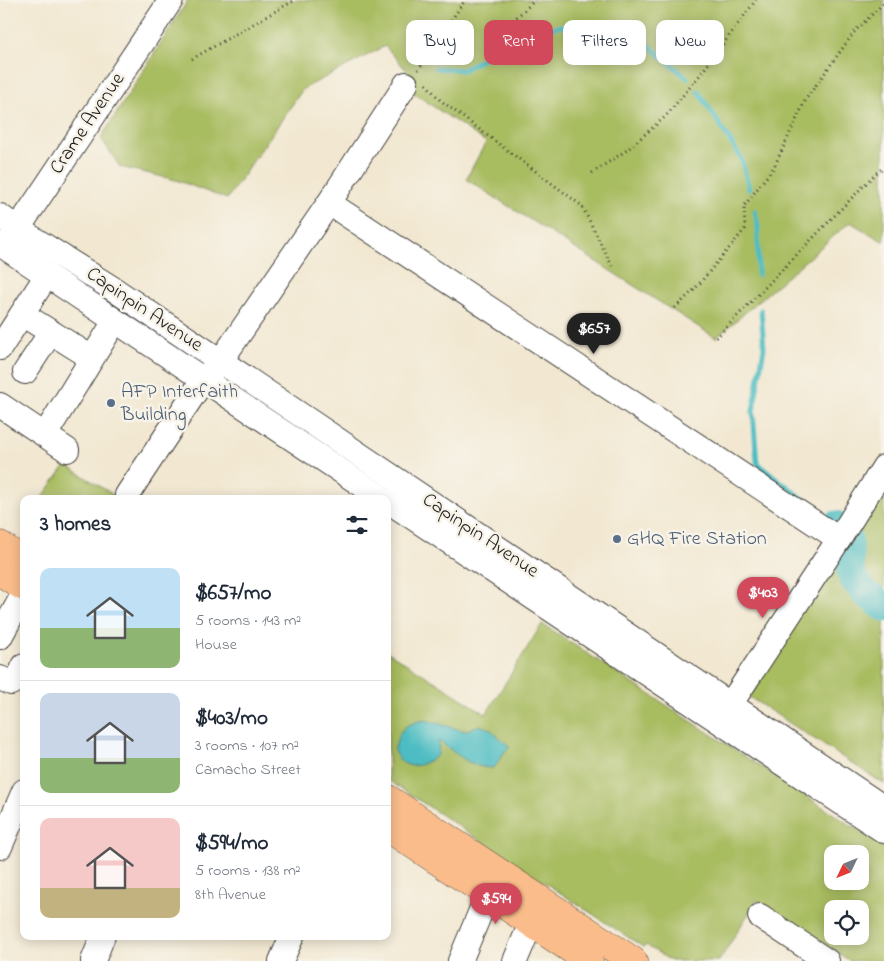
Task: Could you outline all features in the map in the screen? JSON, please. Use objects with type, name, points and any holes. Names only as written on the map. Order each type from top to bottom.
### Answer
[{"type":"main road","points":[[0,546],[20,558]]},
{"type":"main road","points":[[0,572],[20,584]]},
{"type":"main road","points":[[391,801],[494,883],[531,923],[589,961]]},
{"type":"main road","points":[[391,830],[494,883],[633,961]]},
{"type":"street","name":"Crame Avenue","points":[[6,234],[171,0]]},
{"type":"street","points":[[128,495],[204,380],[220,362],[415,79]]},
{"type":"street","points":[[329,202],[842,534]]},
{"type":"street","name":"Capinpin Avenue","points":[[6,234],[47,276],[377,495]]},
{"type":"street","name":"Capinpin Avenue","points":[[6,234],[115,290],[725,713],[884,831]]},
{"type":"street","points":[[0,348],[12,319],[47,276]]},
{"type":"street","points":[[12,319],[51,332],[92,358]]},
{"type":"street","points":[[45,435],[115,321]]},
{"type":"street","points":[[25,372],[51,332]]},
{"type":"street","points":[[0,405],[67,450]]},
{"type":"street","points":[[725,713],[884,467]]},
{"type":"street","name":"Capinpin Avenue","points":[[391,504],[725,713],[884,808]]},
{"type":"street","points":[[0,637],[20,600]]},
{"type":"street","points":[[0,678],[11,683],[18,679],[20,675]]},
{"type":"street","points":[[0,847],[20,800]]},
{"type":"street","points":[[466,958],[494,883]]},
{"type":"street","points":[[760,916],[827,961]]},
{"type":"street","points":[[515,961],[531,923]]},
{"type":"street","points":[[93,961],[101,940]]},
{"type":"street","points":[[281,961],[290,940]]},
{"type":"path","points":[[192,59],[295,0]]},
{"type":"path","points":[[465,0],[415,79],[440,100],[582,206],[612,266]]},
{"type":"path","points":[[513,20],[534,0]]},
{"type":"path","points":[[592,174],[627,150],[665,117],[706,68],[756,0]]},
{"type":"path","points":[[675,308],[694,290],[744,229],[744,206],[774,168],[806,99],[855,30],[884,3]]},
{"type":"path","points":[[716,338],[875,174],[884,167]]},
{"type":"green space","points":[[188,0],[884,0],[884,242],[850,222],[716,338],[466,179],[486,142],[412,92],[414,79],[385,46],[303,89],[227,199],[176,180],[120,167],[101,138]]},
{"type":"green space","points":[[66,465],[114,495],[44,495]]},
{"type":"green space","points":[[879,488],[884,492],[884,784],[746,695]]},
{"type":"green space","points":[[542,624],[884,847],[884,961],[850,961],[826,945],[869,945],[869,900],[824,900],[824,944],[757,900],[719,961],[671,961],[646,945],[643,947],[391,782],[391,654],[486,714]]},
{"type":"water","points":[[425,720],[465,731],[479,725],[490,729],[510,747],[493,768],[470,763],[439,741],[438,755],[426,763],[414,766],[403,763],[394,751],[400,733],[407,726]]},
{"type":"waterway","points":[[436,68],[463,70],[500,49],[556,27],[587,23],[624,29],[639,37],[687,78]]},
{"type":"waterway","points":[[698,91],[741,158],[749,189]]},
{"type":"waterway","points":[[755,211],[758,227],[758,275]]},
{"type":"waterway","points":[[761,310],[764,348],[753,411],[757,463],[834,523]]},
{"type":"waterway","points":[[836,525],[849,542],[850,568],[853,578],[863,591],[884,607]]},
{"type":"place","name":"AFP Interfaith Building","points":[[111,403]]},
{"type":"place","name":"GHQ Fire Station","points":[[617,539]]}]
